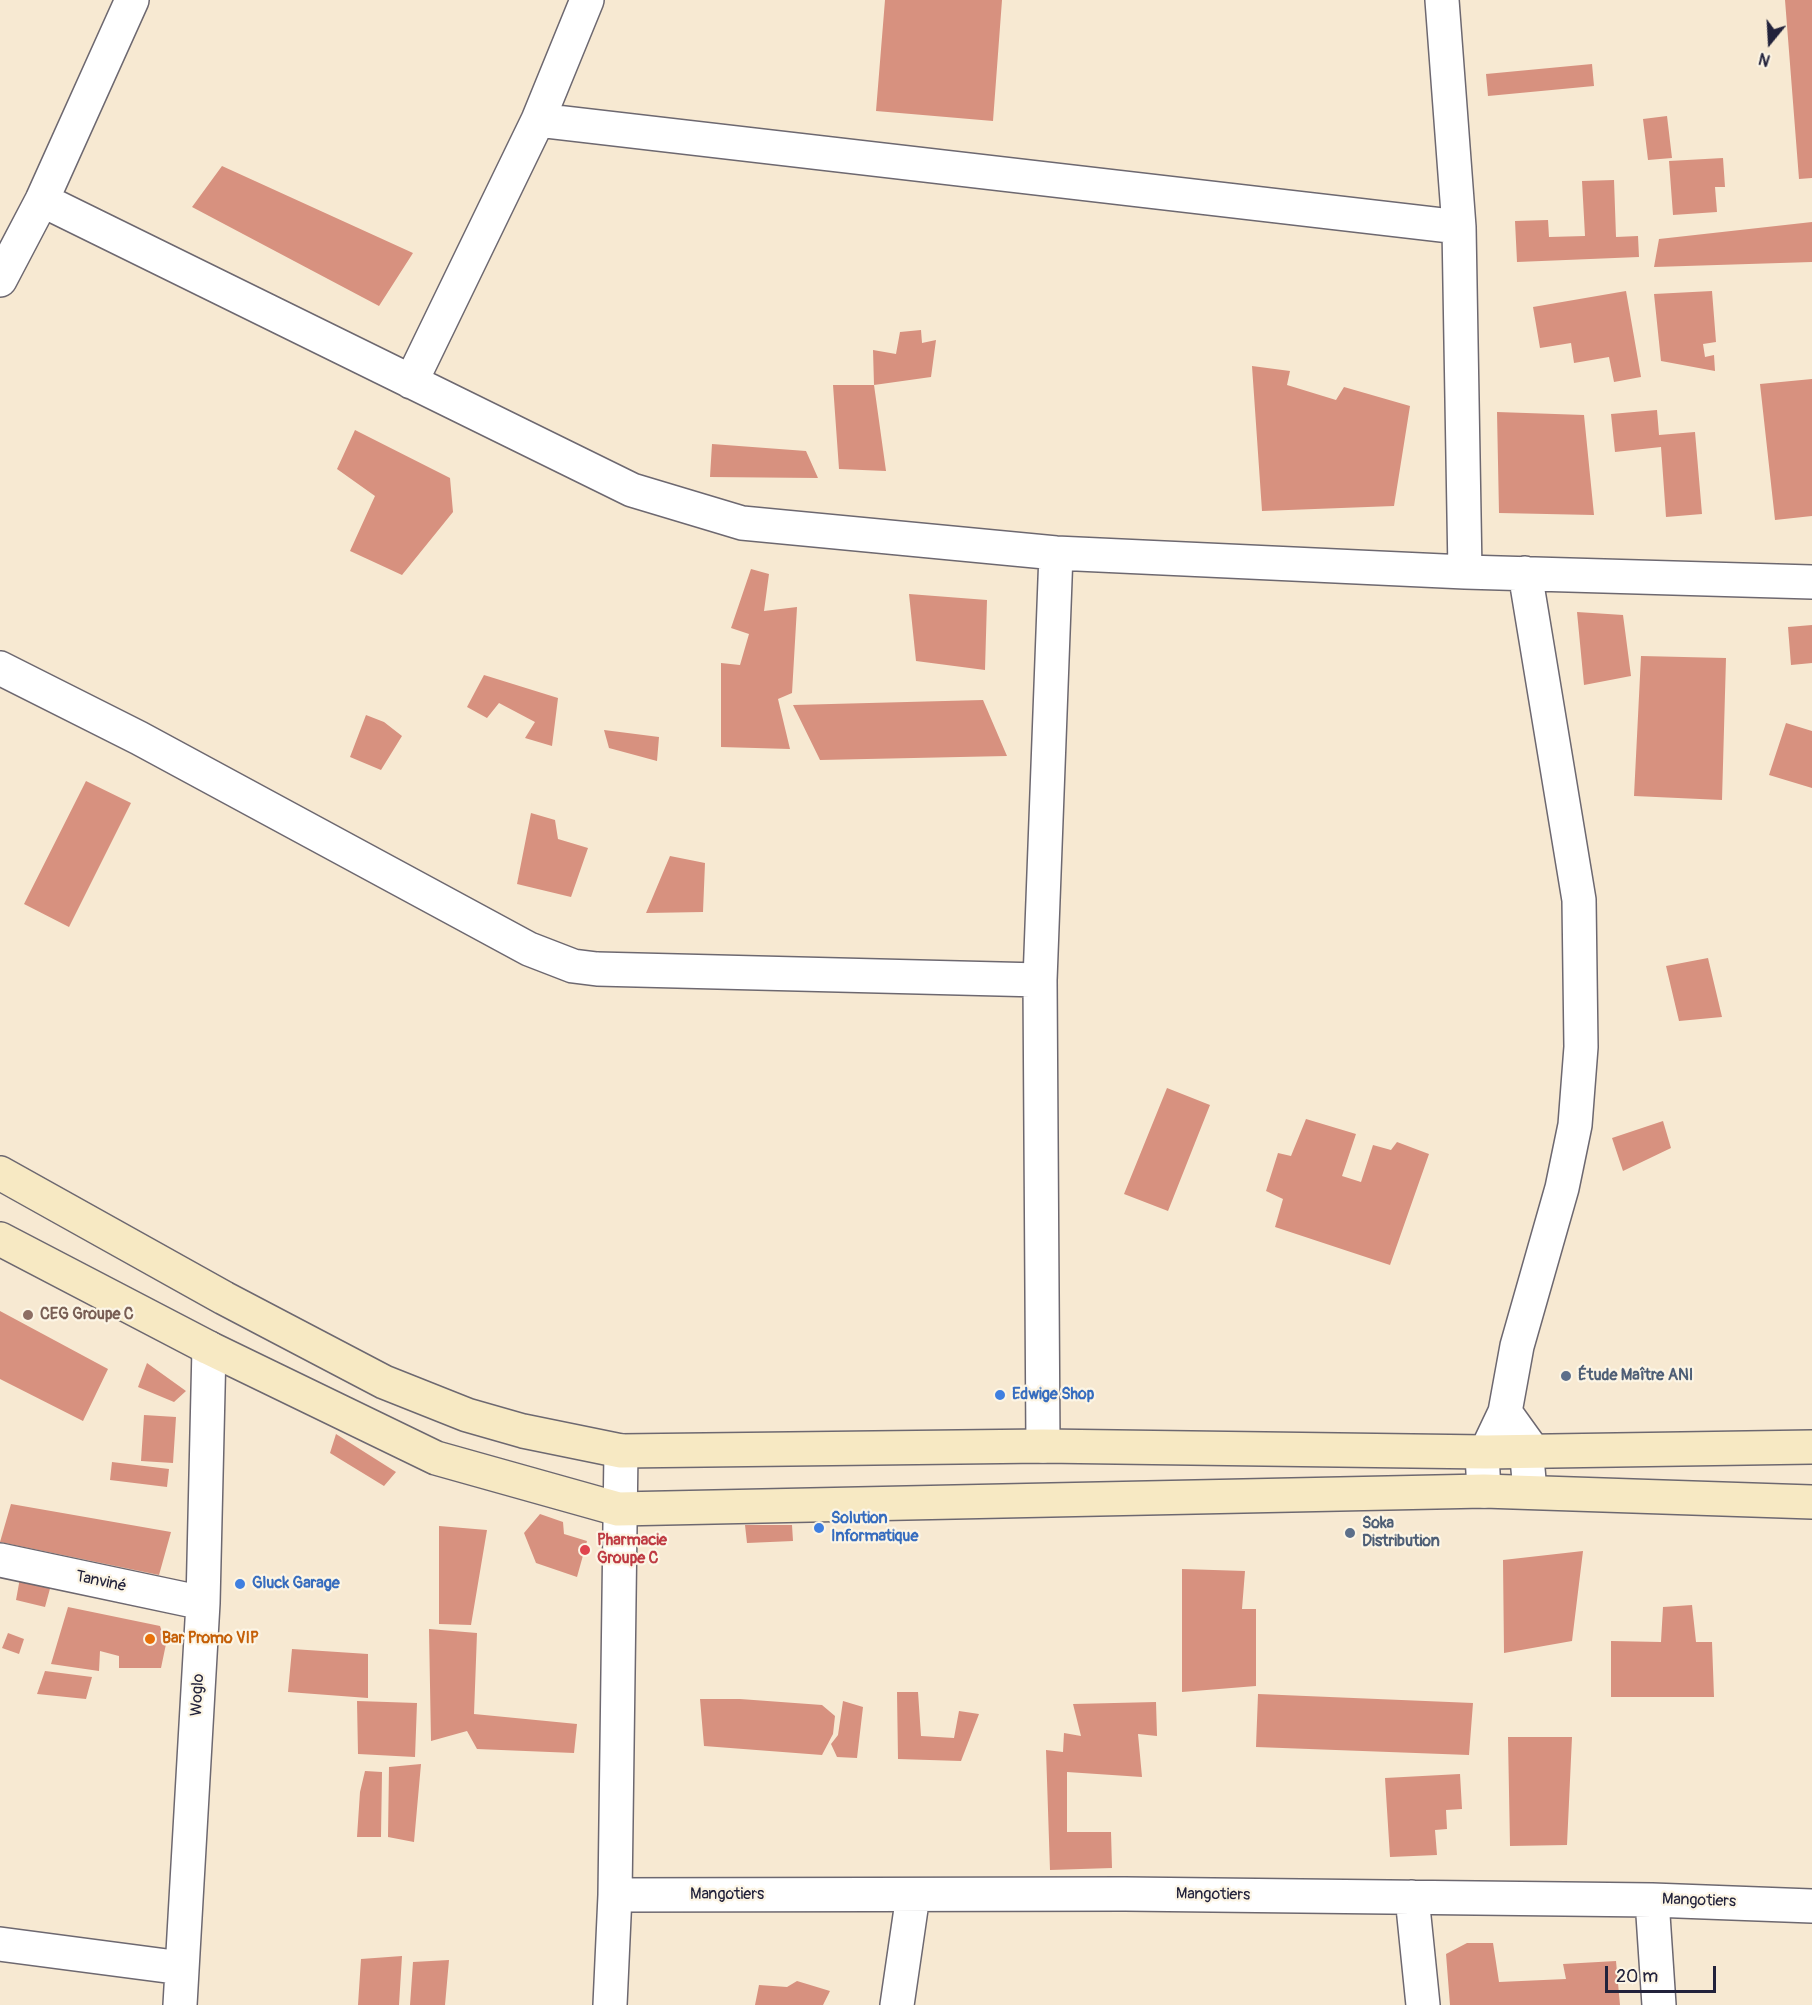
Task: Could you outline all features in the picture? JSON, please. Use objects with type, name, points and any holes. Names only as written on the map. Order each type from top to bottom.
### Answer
[{"type":"street","points":[[0,280],[42,200],[132,0]]},
{"type":"street","points":[[411,382],[538,120],[587,0]]},
{"type":"street","points":[[1442,0],[1459,227],[1465,572]]},
{"type":"street","points":[[538,120],[1459,227]]},
{"type":"street","points":[[42,200],[632,490],[705,514],[742,523],[1056,553],[1465,572],[1812,582]]},
{"type":"street","points":[[1043,1446],[1040,980],[1056,553]]},
{"type":"street","points":[[1484,1491],[1482,1454],[1486,1452],[1505,1412],[1517,1346],[1562,1188],[1573,1136],[1581,1047],[1579,900],[1525,573]]},
{"type":"street","points":[[0,668],[139,738],[529,949],[573,966],[597,969],[1040,980]]},
{"type":"street","points":[[0,1173],[214,1292],[384,1382],[467,1414],[523,1431],[621,1451],[1043,1446],[1486,1452],[1812,1447]]},
{"type":"street","points":[[0,1239],[209,1348],[436,1458],[618,1509],[1484,1491],[1812,1502]]},
{"type":"street","name":"Woglo","points":[[180,2005],[203,1603],[209,1348]]},
{"type":"street","points":[[1505,1412],[1533,1451]]},
{"type":"street","points":[[609,2005],[615,1895],[618,1509],[621,1451]]},
{"type":"street","points":[[1530,1491],[1527,1458],[1533,1451]]},
{"type":"street","name":"Tanviné","points":[[0,1560],[203,1603]]},
{"type":"street","name":"Mangotiers","points":[[615,1895],[1413,1897],[1652,1900],[1812,1906]]},
{"type":"street","points":[[897,2005],[913,1895]]},
{"type":"street","points":[[1413,1897],[1423,2005]]},
{"type":"street","points":[[1652,1900],[1659,2005]]},
{"type":"street","points":[[0,1944],[182,1968]]},
{"type":"building","points":[[885,0],[1002,0],[993,121],[876,111]]},
{"type":"building","points":[[1785,0],[1812,0],[1812,178],[1799,179]]},
{"type":"building","points":[[1592,64],[1594,86],[1488,96],[1486,74]]},
{"type":"building","points":[[1667,116],[1672,158],[1648,160],[1643,119]]},
{"type":"building","points":[[1723,158],[1725,187],[1715,187],[1717,212],[1673,215],[1669,161]]},
{"type":"building","points":[[222,166],[413,253],[379,306],[192,207]]},
{"type":"building","points":[[1614,180],[1616,237],[1638,236],[1639,257],[1517,262],[1515,221],[1548,220],[1549,237],[1585,236],[1582,181]]},
{"type":"building","points":[[1812,222],[1812,262],[1654,267],[1659,239]]},
{"type":"building","points":[[1626,291],[1641,377],[1614,382],[1609,357],[1574,363],[1571,343],[1540,348],[1533,307]]},
{"type":"building","points":[[1712,291],[1716,342],[1703,344],[1705,357],[1714,355],[1715,371],[1661,361],[1654,294]]},
{"type":"building","points":[[921,330],[922,343],[936,340],[931,377],[874,385],[873,350],[896,354],[900,332]]},
{"type":"building","points":[[1252,366],[1290,371],[1287,385],[1336,400],[1344,387],[1410,406],[1394,506],[1262,511]]},
{"type":"building","points":[[1812,379],[1812,516],[1775,520],[1760,384]]},
{"type":"building","points":[[833,385],[874,385],[886,471],[839,469]]},
{"type":"building","points":[[1657,410],[1659,435],[1695,432],[1702,514],[1666,517],[1661,447],[1615,452],[1611,414]]},
{"type":"building","points":[[1497,412],[1584,415],[1594,515],[1499,513]]},
{"type":"building","points":[[355,430],[450,478],[453,512],[402,575],[350,551],[375,496],[337,469]]},
{"type":"building","points":[[712,444],[806,451],[818,478],[710,477]]},
{"type":"building","points":[[751,569],[769,574],[764,611],[797,607],[792,693],[778,699],[790,749],[721,747],[721,663],[740,665],[749,634],[731,628]]},
{"type":"building","points":[[909,594],[987,600],[985,670],[916,661]]},
{"type":"building","points":[[1577,612],[1623,615],[1631,676],[1584,685]]},
{"type":"building","points":[[1812,625],[1812,663],[1791,665],[1788,627]]},
{"type":"building","points":[[1641,656],[1726,658],[1722,800],[1634,796]]},
{"type":"building","points":[[484,675],[558,698],[552,746],[525,738],[535,722],[499,703],[487,718],[467,707]]},
{"type":"building","points":[[983,700],[1007,756],[820,760],[793,705]]},
{"type":"building","points":[[366,715],[384,722],[402,736],[381,770],[350,757]]},
{"type":"building","points":[[1786,723],[1812,731],[1812,788],[1769,775]]},
{"type":"building","points":[[604,730],[659,737],[657,761],[609,748]]},
{"type":"building","points":[[86,781],[131,803],[69,927],[24,904]]},
{"type":"building","points":[[531,813],[555,820],[558,839],[588,848],[571,897],[517,884]]},
{"type":"building","points":[[670,856],[705,863],[703,912],[646,913]]},
{"type":"building","points":[[1708,958],[1722,1017],[1679,1021],[1666,966]]},
{"type":"building","points":[[1167,1088],[1210,1105],[1168,1211],[1124,1194]]},
{"type":"building","points":[[1306,1119],[1356,1134],[1342,1176],[1361,1182],[1373,1145],[1391,1150],[1397,1142],[1429,1154],[1390,1265],[1275,1227],[1283,1199],[1266,1191],[1278,1153],[1291,1156]]},
{"type":"building","points":[[1663,1121],[1671,1148],[1623,1171],[1612,1138]]},
{"type":"building","points":[[0,1311],[108,1369],[83,1421],[0,1379]]},
{"type":"building","points":[[147,1363],[186,1391],[174,1402],[138,1387]]},
{"type":"building","points":[[144,1415],[176,1417],[173,1463],[141,1461]]},
{"type":"building","points":[[336,1434],[396,1472],[384,1486],[330,1453]]},
{"type":"building","points":[[112,1462],[169,1469],[167,1487],[110,1480]]},
{"type":"building","points":[[11,1504],[171,1532],[159,1575],[0,1542]]},
{"type":"building","points":[[540,1514],[563,1522],[564,1534],[587,1541],[577,1577],[536,1563],[524,1533]]},
{"type":"building","points":[[745,1525],[792,1525],[793,1541],[747,1543]]},
{"type":"building","points":[[439,1526],[487,1530],[471,1625],[439,1624]]},
{"type":"building","points":[[1583,1551],[1572,1641],[1504,1653],[1503,1560]]},
{"type":"building","points":[[1182,1569],[1245,1571],[1242,1609],[1256,1609],[1256,1686],[1182,1692]]},
{"type":"building","points":[[20,1578],[51,1585],[45,1607],[16,1600]]},
{"type":"building","points":[[1692,1605],[1696,1642],[1712,1642],[1714,1697],[1611,1697],[1611,1641],[1661,1642],[1663,1607]]},
{"type":"building","points":[[68,1607],[160,1626],[166,1644],[161,1668],[119,1668],[119,1656],[100,1651],[99,1671],[51,1664]]},
{"type":"building","points":[[429,1629],[477,1633],[474,1714],[577,1724],[574,1753],[477,1749],[467,1731],[431,1741]]},
{"type":"building","points":[[8,1633],[24,1639],[19,1654],[2,1648]]},
{"type":"building","points":[[292,1649],[368,1654],[368,1698],[288,1692]]},
{"type":"building","points":[[45,1671],[92,1677],[86,1699],[37,1694]]},
{"type":"building","points":[[897,1692],[918,1692],[921,1736],[954,1738],[959,1711],[979,1714],[961,1761],[898,1759]]},
{"type":"building","points":[[1258,1694],[1473,1703],[1469,1755],[1256,1747]]},
{"type":"building","points":[[700,1699],[740,1699],[822,1705],[835,1716],[833,1734],[822,1755],[704,1746]]},
{"type":"building","points":[[357,1701],[417,1703],[415,1757],[358,1754]]},
{"type":"building","points":[[843,1701],[863,1707],[857,1758],[837,1757],[831,1744],[838,1735]]},
{"type":"building","points":[[1156,1702],[1157,1736],[1138,1734],[1142,1777],[1067,1772],[1067,1832],[1111,1832],[1112,1868],[1050,1870],[1046,1750],[1063,1752],[1064,1733],[1081,1736],[1073,1704]]},
{"type":"building","points":[[1508,1737],[1572,1737],[1567,1845],[1510,1846]]},
{"type":"building","points":[[421,1764],[414,1842],[388,1837],[389,1767]]},
{"type":"building","points":[[365,1771],[382,1772],[381,1837],[357,1837],[360,1792]]},
{"type":"building","points":[[1460,1774],[1462,1809],[1446,1810],[1447,1829],[1435,1830],[1437,1855],[1390,1857],[1385,1778]]},
{"type":"building","points":[[1467,1943],[1493,1943],[1499,1982],[1566,1979],[1563,1964],[1616,1961],[1620,2005],[1450,2005],[1446,1954]]},
{"type":"building","points":[[402,1956],[399,2005],[358,2005],[361,1959]]},
{"type":"building","points":[[449,1960],[445,2005],[410,2005],[413,1962]]},
{"type":"building","points":[[797,1981],[830,1991],[823,2005],[755,2005],[759,1985],[787,1987]]},
{"type":"place","name":"CEG Groupe C","points":[[28,1315]]},
{"type":"place","name":"Étude Maître ANI","points":[[1566,1376]]},
{"type":"place","name":"Edwige Shop","points":[[1000,1395]]},
{"type":"place","name":"Solution Informatique","points":[[819,1528]]},
{"type":"place","name":"Soka Distribution","points":[[1350,1533]]},
{"type":"place","name":"Pharmacie Groupe C","points":[[585,1550]]},
{"type":"place","name":"Gluck Garage","points":[[240,1584]]},
{"type":"place","name":"Bar Promo VIP","points":[[150,1639]]}]
